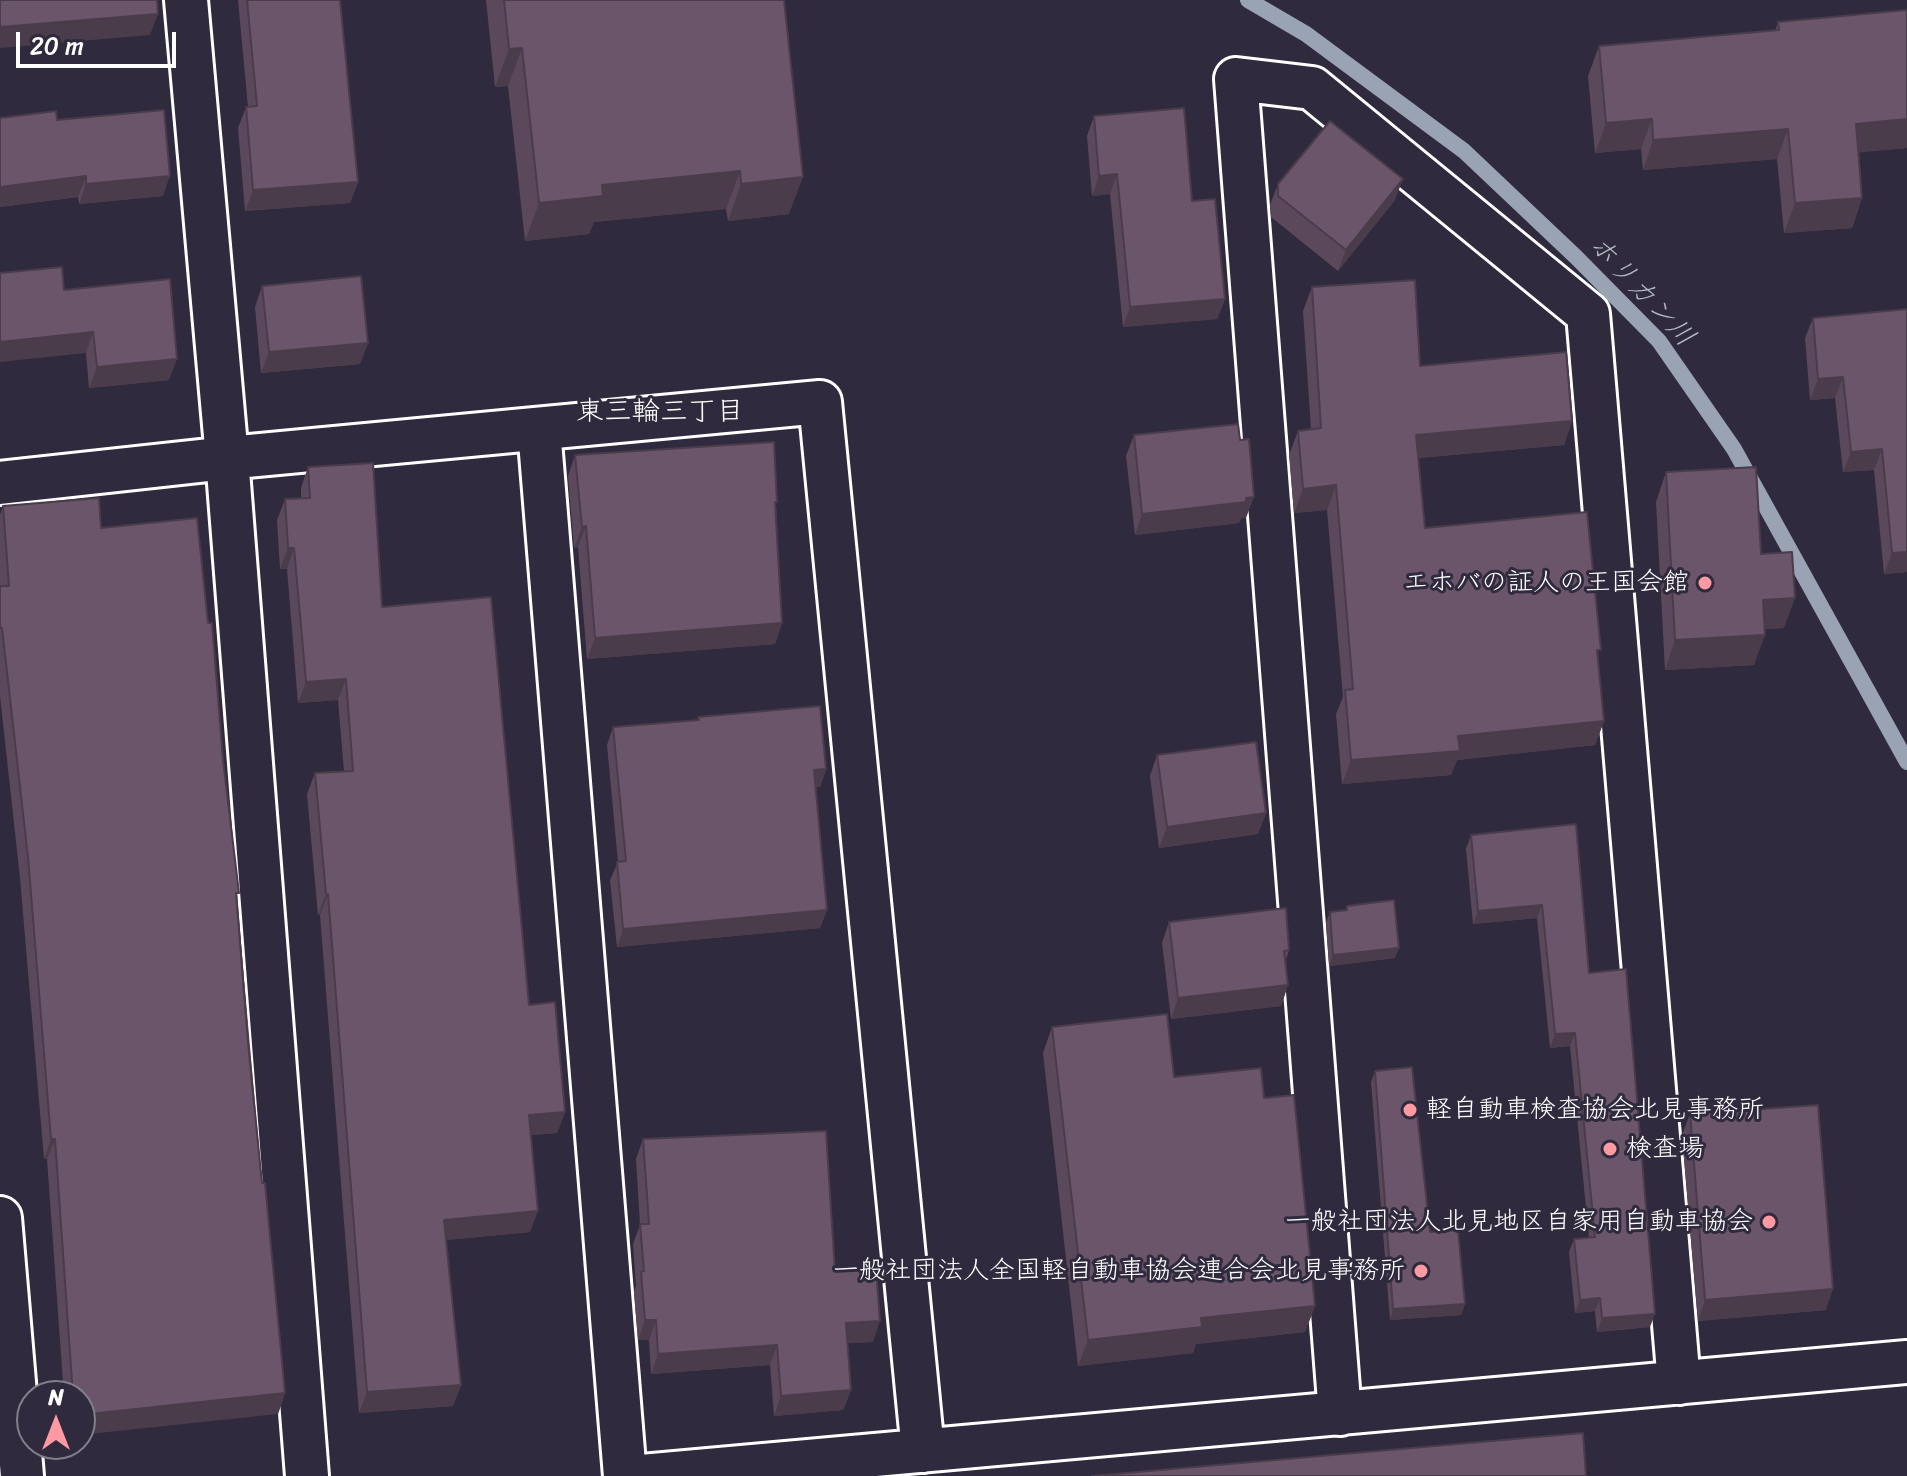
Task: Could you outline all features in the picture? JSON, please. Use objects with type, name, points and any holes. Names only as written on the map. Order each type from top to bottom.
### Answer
[{"type":"street","points":[[186,0],[227,458],[307,1476]]},
{"type":"street","points":[[1340,1414],[1236,79],[1312,88],[1588,314],[1679,1383]]},
{"type":"street","points":[[0,483],[227,458],[820,402],[923,1451]]},
{"type":"street","points":[[539,429],[625,1476]]},
{"type":"street","points":[[0,1218],[22,1476]]},
{"type":"street","points":[[642,1476],[1907,1362]]},
{"type":"building","points":[[0,0],[157,0],[158,14],[0,27]]},
{"type":"building","points":[[247,0],[340,0],[358,182],[253,190],[246,107],[257,106]]},
{"type":"building","points":[[504,0],[784,0],[803,177],[741,184],[740,171],[602,185],[603,196],[539,203],[522,48],[509,49]]},
{"type":"building","points":[[1907,10],[1907,119],[1856,124],[1862,198],[1795,203],[1788,129],[1653,140],[1652,119],[1606,123],[1599,46],[1779,30],[1778,22]]},
{"type":"building","points":[[1184,108],[1192,201],[1215,199],[1225,299],[1130,307],[1117,174],[1099,176],[1094,116]]},
{"type":"building","points":[[164,110],[170,176],[86,184],[86,176],[0,187],[0,118],[56,111],[57,120]]},
{"type":"building","points":[[1330,121],[1403,179],[1346,250],[1278,196],[1278,184]]},
{"type":"building","points":[[62,267],[64,290],[170,279],[177,359],[97,367],[93,332],[0,342],[0,273]]},
{"type":"building","points":[[361,276],[368,343],[269,352],[262,286]]},
{"type":"building","points":[[1415,280],[1420,366],[1566,352],[1572,421],[1416,435],[1425,528],[1587,512],[1601,650],[1597,650],[1604,721],[1458,736],[1460,751],[1351,760],[1345,690],[1353,689],[1336,485],[1303,489],[1298,431],[1321,428],[1312,287]]},
{"type":"building","points":[[1907,309],[1907,552],[1892,553],[1882,449],[1851,452],[1843,377],[1818,379],[1813,318]]},
{"type":"building","points":[[1238,424],[1240,440],[1249,439],[1254,497],[1246,498],[1246,502],[1142,514],[1134,435]]},
{"type":"building","points":[[774,442],[782,623],[595,638],[586,526],[582,527],[575,455]]},
{"type":"building","points":[[373,463],[382,607],[491,597],[529,1005],[555,1002],[565,1112],[529,1115],[538,1211],[444,1220],[461,1385],[367,1392],[328,894],[315,773],[353,771],[346,679],[306,682],[294,548],[288,548],[285,499],[310,498],[308,467]]},
{"type":"building","name":"エホバの証人の王国会館","points":[[1756,467],[1761,554],[1792,552],[1795,598],[1763,600],[1765,635],[1675,640],[1666,472]]},
{"type":"building","points":[[99,498],[101,528],[197,518],[208,623],[212,623],[223,760],[239,893],[236,893],[248,1042],[285,1393],[96,1413],[96,1380],[72,1380],[55,1139],[51,1139],[28,857],[0,628],[0,586],[9,586],[3,506]]},
{"type":"building","points":[[820,706],[826,769],[814,770],[827,910],[623,929],[617,862],[626,861],[613,727]]},
{"type":"building","points":[[1256,742],[1266,813],[1167,827],[1157,755]]},
{"type":"building","name":"検査場","points":[[1576,824],[1589,973],[1626,969],[1655,1314],[1602,1318],[1600,1298],[1580,1300],[1574,1239],[1595,1237],[1575,1033],[1555,1034],[1542,905],[1478,911],[1471,835]]},
{"type":"building","points":[[1394,900],[1399,948],[1333,955],[1330,912],[1347,910],[1347,906]]},
{"type":"building","points":[[1286,908],[1289,950],[1284,951],[1288,985],[1178,998],[1169,922]]},
{"type":"building","points":[[1167,1014],[1174,1077],[1261,1068],[1264,1098],[1294,1095],[1315,1306],[1201,1318],[1202,1327],[1088,1340],[1052,1027]]},
{"type":"building","points":[[1412,1067],[1430,1232],[1458,1230],[1465,1304],[1393,1309],[1375,1071]]},
{"type":"building","name":"一般社団法人北見地区自家用自動車協会","points":[[1818,1105],[1833,1289],[1705,1300],[1690,1114]]},
{"type":"building","points":[[826,1131],[835,1271],[876,1268],[880,1321],[846,1323],[851,1390],[781,1396],[777,1345],[658,1354],[656,1320],[645,1320],[641,1272],[644,1271],[640,1224],[649,1224],[643,1139]]},
{"type":"building","points":[[1583,1433],[1586,1476],[1092,1476]]},
{"type":"waterway","name":"ホリカン川","points":[[1248,0],[1306,34],[1464,151],[1659,341],[1734,449],[1907,762]]},
{"type":"place","name":"エホバの証人の王国会館","points":[[1705,583]]},
{"type":"place","name":"軽自動車検査協会北見事務所","points":[[1410,1110]]},
{"type":"place","name":"検査場","points":[[1610,1149]]},
{"type":"place","name":"一般社団法人北見地区自家用自動車協会","points":[[1769,1222]]},
{"type":"place","name":"一般社団法人全国軽自動車協会連合会北見事務所","points":[[1421,1271]]},
{"type":"district","name":"東三輪三丁目","points":[[660,413]]}]
